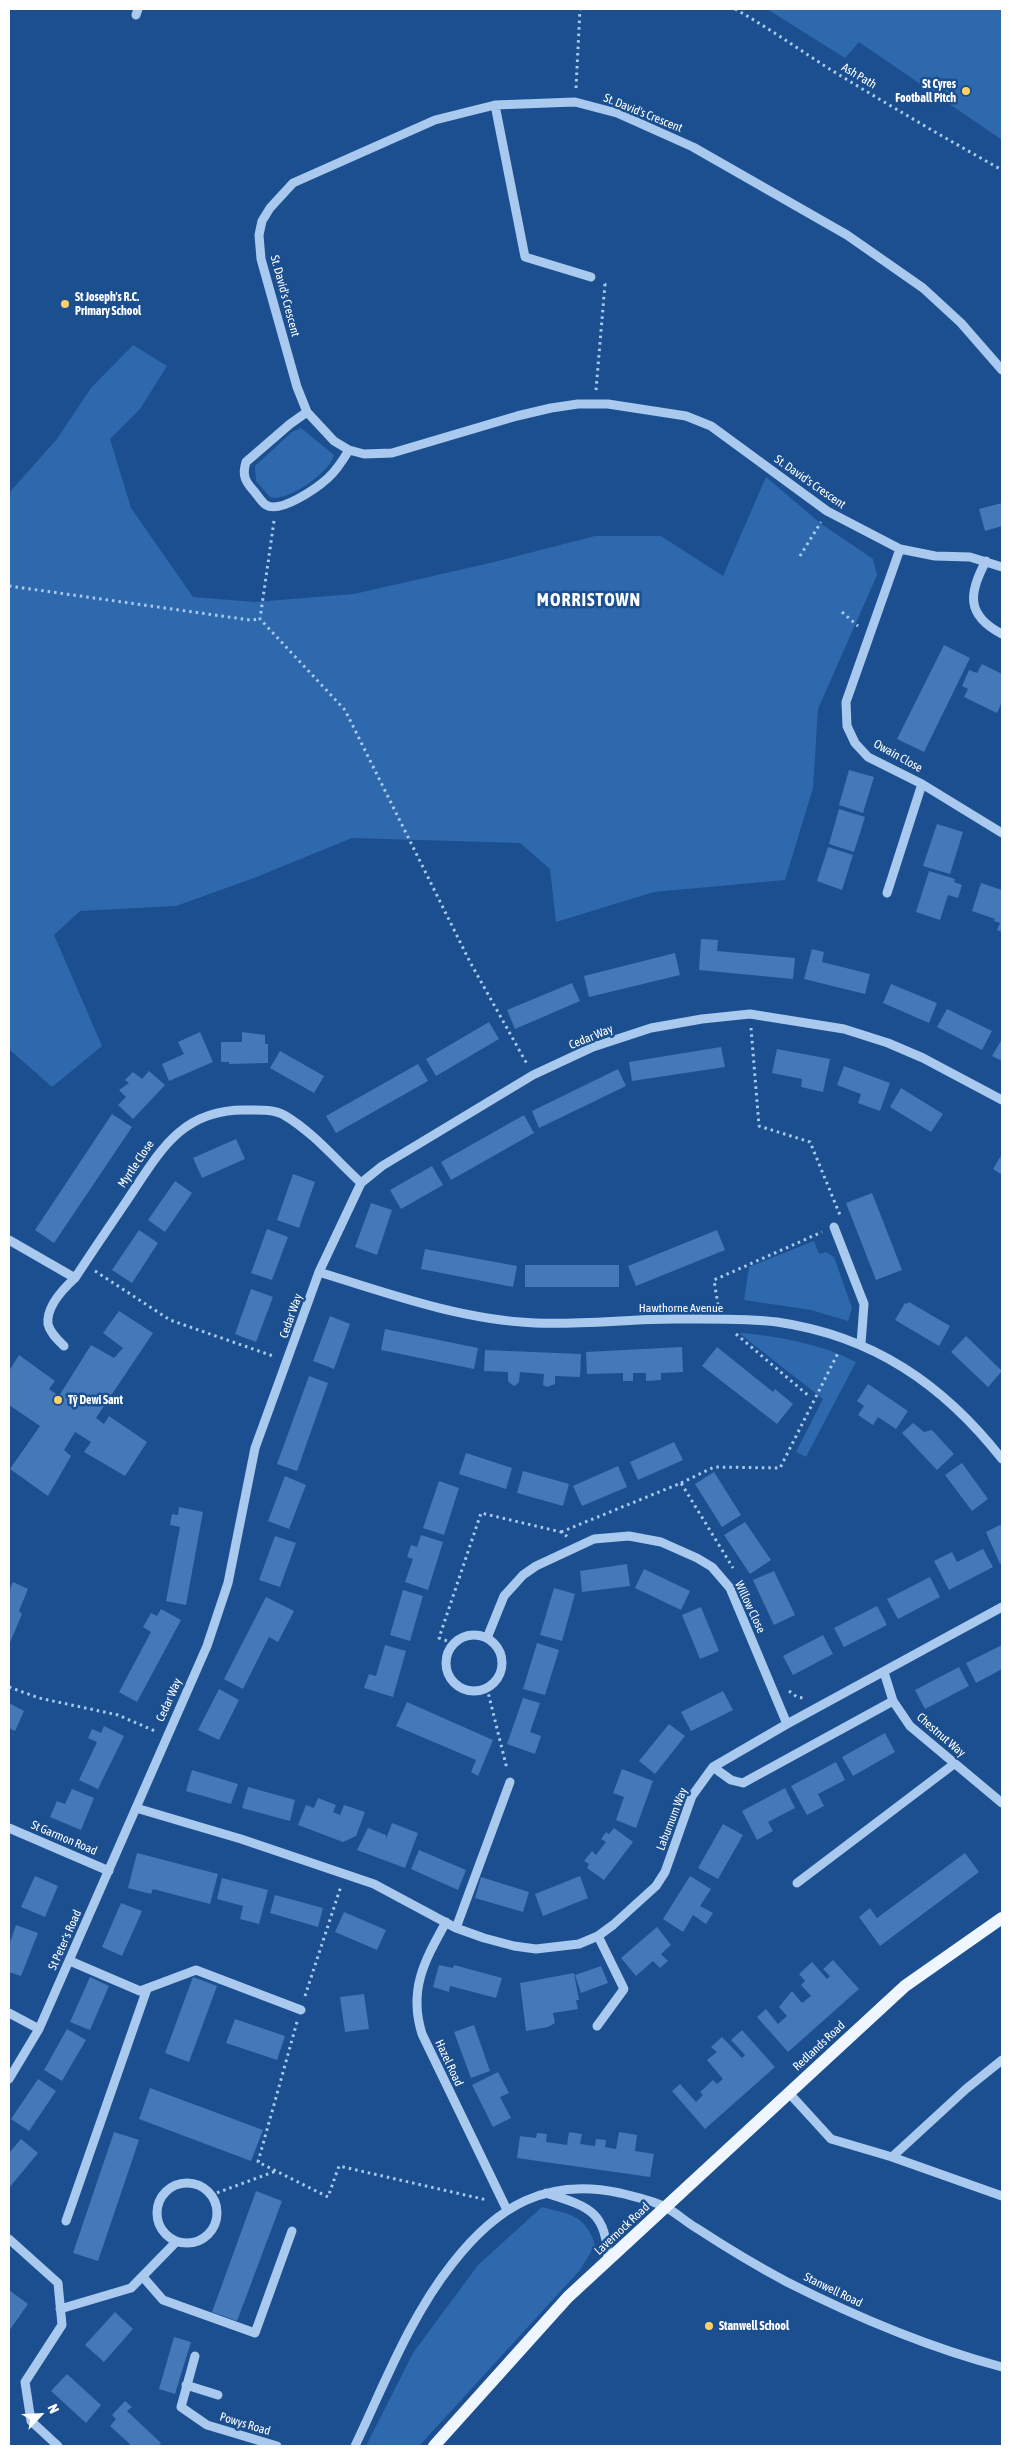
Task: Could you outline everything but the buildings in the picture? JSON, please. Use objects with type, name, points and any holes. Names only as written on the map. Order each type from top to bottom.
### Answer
[{"type":"main road","name":"Redlands Road","points":[[666,2208],[905,1986],[1002,1918]]},
{"type":"main road","name":"Lavernock Road","points":[[434,2446],[568,2297],[666,2208]]},
{"type":"street","name":"St. David's Crescent","points":[[1002,370],[961,323],[923,288],[847,235],[693,147],[617,113],[575,102],[495,105],[435,120],[293,183],[270,208],[262,221],[259,236],[261,258],[297,387],[307,412],[334,441],[349,450],[364,454],[392,453],[551,408],[595,404],[641,408],[686,416],[711,426],[827,511],[900,549],[919,554],[970,557],[986,560],[1002,567]]},
{"type":"street","points":[[495,105],[525,257],[591,277]]},
{"type":"street","points":[[307,412],[246,462],[244,471],[245,481],[266,505],[275,508],[284,506],[321,484],[336,470],[349,450]]},
{"type":"street","name":"Owain Close","points":[[900,549],[846,702],[847,726],[855,743],[868,757],[922,784],[1002,833]]},
{"type":"street","points":[[986,560],[974,586],[972,596],[974,607],[985,622],[1002,634]]},
{"type":"street","points":[[887,893],[922,784]]},
{"type":"street","name":"Cedar Way","points":[[136,1808],[207,1646],[228,1582],[255,1448],[319,1272],[361,1183],[409,1149],[533,1075],[593,1047],[651,1028],[750,1014],[844,1029],[880,1040],[923,1058],[1002,1100]]},
{"type":"street","name":"Myrtle Close","points":[[64,1346],[54,1336],[48,1325],[49,1318],[62,1290],[75,1278],[164,1144],[188,1126],[208,1115],[234,1110],[264,1110],[282,1114],[304,1129],[361,1183]]},
{"type":"street","points":[[834,1227],[864,1304],[861,1344]]},
{"type":"street","points":[[9,1240],[75,1278]]},
{"type":"street","name":"Hawthorne Avenue","points":[[319,1272],[399,1298],[494,1319],[536,1323],[675,1319],[776,1322],[846,1338],[908,1369],[926,1382],[968,1419],[1002,1459]]},
{"type":"street","name":"Willow Close","points":[[487,1638],[504,1596],[514,1583],[536,1566],[594,1538],[610,1536],[644,1538],[678,1549],[712,1567],[730,1588],[787,1724]]},
{"type":"street","name":"Laburnum Way","points":[[446,1922],[456,1928],[514,1946],[536,1949],[578,1944],[598,1936],[626,1915],[656,1886],[668,1865],[692,1796],[713,1767],[787,1724],[1002,1607]]},
{"type":"street","points":[[472,1635],[487,1638],[499,1650],[502,1659],[499,1676],[487,1688],[470,1691],[454,1683],[446,1668],[446,1659],[453,1644],[472,1635]]},
{"type":"street","name":"Chestnut Way","points":[[884,1672],[893,1702],[910,1726],[1002,1803]]},
{"type":"street","points":[[713,1767],[731,1780],[743,1783],[893,1702]]},
{"type":"street","points":[[797,1883],[954,1764]]},
{"type":"street","points":[[456,1928],[510,1782]]},
{"type":"street","points":[[136,1808],[241,1839],[344,1876],[374,1884],[446,1922]]},
{"type":"street","name":"St Peter's Road","points":[[9,2079],[39,2029],[136,1808]]},
{"type":"street","name":"St Garmon Road","points":[[9,1828],[109,1871]]},
{"type":"street","name":"Hazel Road","points":[[446,1922],[425,1960],[419,1979],[416,1999],[417,2018],[422,2034],[505,2207]]},
{"type":"street","points":[[598,1936],[624,1989],[598,2026]]},
{"type":"street","points":[[70,1961],[140,1991],[196,1970],[300,2010]]},
{"type":"street","points":[[66,2220],[147,1989]]},
{"type":"street","points":[[9,2014],[39,2029]]},
{"type":"street","points":[[892,2157],[966,2089],[1002,2060]]},
{"type":"street","points":[[789,2092],[832,2140],[892,2157],[1000,2195],[1002,2184]]},
{"type":"street","points":[[185,2183],[195,2184],[211,2195],[217,2214],[211,2232],[196,2242],[176,2242],[161,2229],[158,2209],[164,2196],[175,2186],[185,2183]]},
{"type":"street","name":"Lavernock Road","points":[[355,2446],[434,2289],[453,2263],[505,2207],[543,2192],[596,2188],[637,2197],[666,2208]]},
{"type":"street","points":[[543,2192],[580,2205],[599,2220],[607,2236],[608,2260]]},
{"type":"street","name":"Stanwell Road","points":[[666,2208],[762,2268],[852,2314],[933,2347],[1002,2367]]},
{"type":"street","points":[[144,2277],[163,2300],[255,2333],[292,2231]]},
{"type":"street","points":[[9,2239],[58,2283],[62,2325],[25,2382],[31,2421],[58,2446]]},
{"type":"street","points":[[60,2309],[131,2288],[144,2277],[176,2242]]},
{"type":"street","points":[[195,2356],[186,2385],[218,2395]]},
{"type":"street","name":"Powys Road","points":[[186,2385],[181,2407],[207,2425],[277,2446]]},
{"type":"path","points":[[575,102],[580,9]]},
{"type":"path","name":"Ash Path","points":[[735,9],[775,32],[922,125],[1002,170]]},
{"type":"path","points":[[591,277],[605,284],[595,404]]},
{"type":"path","points":[[260,619],[269,567],[275,508]]},
{"type":"path","points":[[800,556],[827,511]]},
{"type":"path","points":[[9,586],[250,620],[260,619]]},
{"type":"path","points":[[842,612],[868,636]]},
{"type":"path","points":[[260,619],[345,710],[470,962],[533,1075]]},
{"type":"path","points":[[750,1014],[759,1126],[810,1142],[843,1223],[714,1280],[720,1320],[810,1397]]},
{"type":"path","points":[[85,1263],[170,1320],[288,1361]]},
{"type":"path","points":[[681,1483],[714,1467],[780,1468],[846,1338]]},
{"type":"path","points":[[453,1644],[439,1638],[481,1513],[562,1532],[579,1545]]},
{"type":"path","points":[[9,1687],[39,1698],[118,1715],[167,1736]]},
{"type":"path","points":[[487,1688],[510,1782]]},
{"type":"path","points":[[344,1876],[300,2010],[258,2162],[328,2197],[339,2166],[505,2207]]},
{"type":"path","points":[[211,2195],[276,2170]]},
{"type":"shaded area","name":"St Cyres Football Pitch","points":[[767,9],[1002,9],[1002,140],[859,42],[845,58]]},
{"type":"shaded area","points":[[133,345],[167,366],[140,409],[110,439],[131,508],[193,597],[255,602],[354,594],[490,563],[595,536],[661,536],[723,576],[766,477],[820,523],[873,559],[877,575],[818,709],[813,788],[785,880],[654,892],[556,922],[550,869],[520,843],[352,838],[254,878],[176,906],[80,911],[54,935],[102,1046],[52,1087],[9,1049],[9,493],[57,439],[91,388]]},
{"type":"shaded area","points":[[301,428],[334,455],[331,462],[325,470],[307,485],[277,498],[270,497],[256,481],[255,466],[292,432]]},
{"type":"shaded area","points":[[814,1241],[819,1254],[826,1252],[834,1257],[852,1308],[848,1321],[811,1310],[744,1300],[749,1267]]},
{"type":"shaded area","points":[[739,1333],[799,1342],[829,1350],[856,1362],[806,1457],[796,1452],[823,1399]]},
{"type":"shaded area","points":[[542,2207],[575,2217],[587,2227],[595,2245],[580,2270],[419,2446],[366,2446],[413,2353],[478,2265]]},
{"type":"place","name":"St Cyres Football Pitch","points":[[966,91]]},
{"type":"place","name":"St Joseph's R.C. Primary School","points":[[65,304]]},
{"type":"place","name":"Tŷ Dewi Sant","points":[[58,1400]]},
{"type":"place","name":"Stanwell School","points":[[709,2326]]},
{"type":"district","name":"MORRISTOWN","points":[[589,600]]}]
